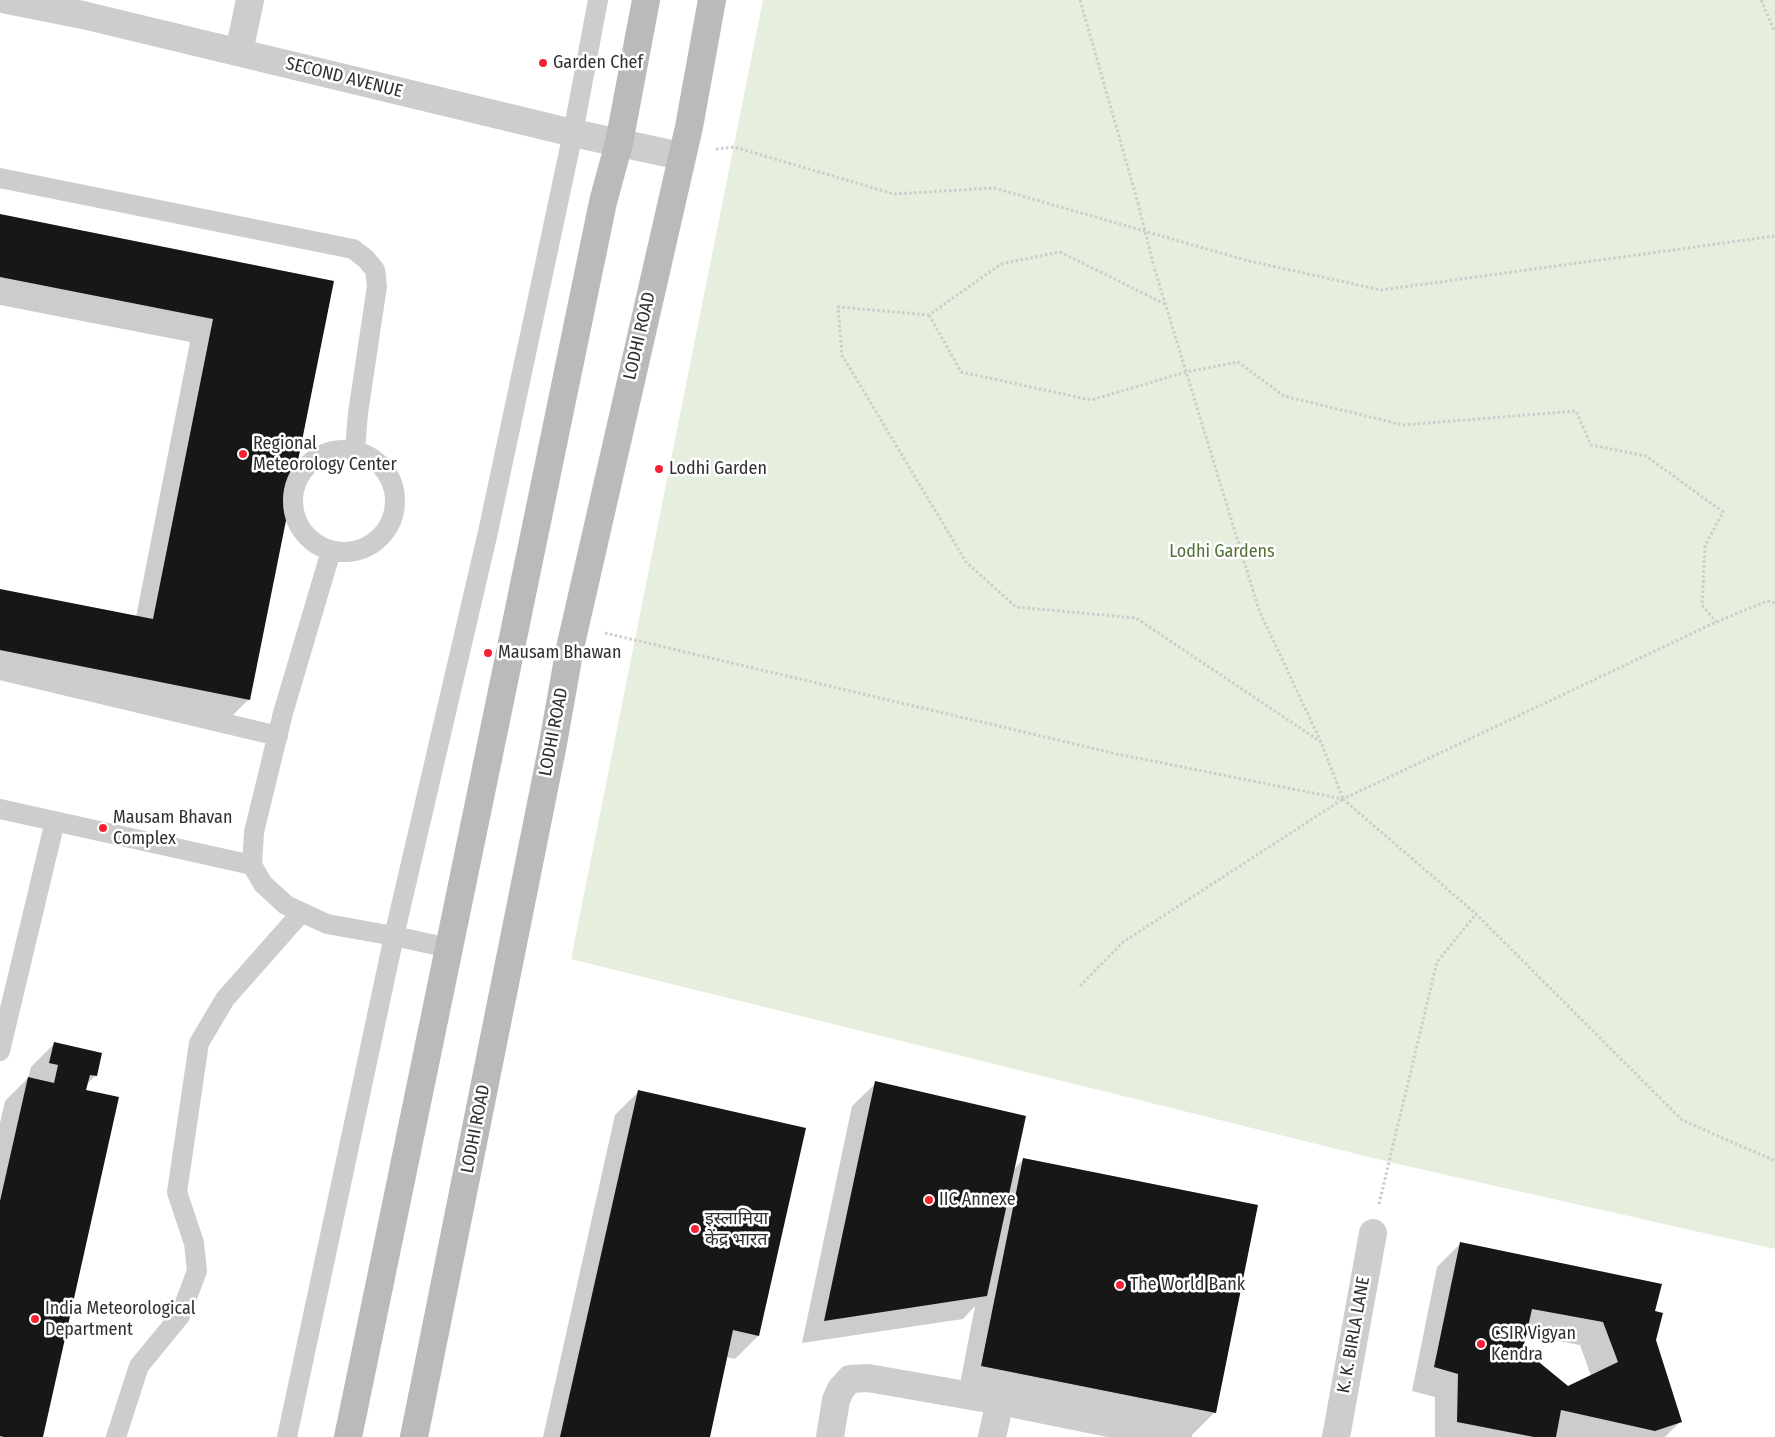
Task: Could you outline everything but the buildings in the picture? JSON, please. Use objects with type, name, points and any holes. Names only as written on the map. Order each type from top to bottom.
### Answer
[{"type":"main road","points":[[348,1437],[603,202],[619,142],[646,0]]},
{"type":"main road","name":"LODHI ROAD","points":[[414,1437],[550,758],[574,626],[689,126],[712,0]]},
{"type":"street","name":"SECOND AVENUE","points":[[7,0],[84,8],[239,52],[573,133],[681,156]]},
{"type":"street","points":[[239,52],[250,0]]},
{"type":"street","name":"K. K. BIRLA LANE","points":[[1336,1437],[1372,1233]]},
{"type":"street","points":[[830,1437],[836,1400],[841,1388],[850,1379],[868,1378],[1000,1401],[1178,1437]]},
{"type":"street","points":[[992,1437],[1000,1401]]},
{"type":"lane","points":[[287,1437],[394,936],[488,532],[573,133],[598,0]]},
{"type":"lane","points":[[0,178],[353,249],[366,258],[375,270],[377,286],[358,413],[355,450]]},
{"type":"lane","points":[[338,449],[355,450],[370,456],[382,466],[391,480],[395,496],[394,512],[388,527],[378,539],[365,548],[349,552],[331,551],[315,544],[302,532],[294,516],[292,498],[296,480],[306,466],[320,455],[338,449]]},
{"type":"lane","points":[[331,551],[278,736],[254,832],[252,865],[263,884],[286,905],[327,924],[449,948]]},
{"type":"lane","points":[[0,670],[278,736]]},
{"type":"lane","points":[[0,809],[252,865]]},
{"type":"lane","points":[[0,1051],[55,821]]},
{"type":"lane","points":[[116,1437],[139,1366],[180,1316],[197,1271],[194,1244],[177,1192],[198,1043],[226,999],[301,913]]},
{"type":"path","points":[[1080,0],[1138,203],[1154,267],[1259,610],[1321,742],[1343,799],[1476,914],[1682,1120],[1775,1161]]},
{"type":"path","points":[[1761,0],[1775,32]]},
{"type":"path","points":[[681,156],[734,147],[894,194],[994,188],[1249,262],[1381,290],[1775,236]]},
{"type":"path","points":[[1165,304],[1060,252],[1001,264],[929,315],[838,307],[842,356],[966,562],[1016,607],[1136,618],[1321,742]]},
{"type":"path","points":[[929,315],[961,372],[1091,400],[1186,372],[1238,362],[1284,396],[1403,425],[1576,411],[1591,445],[1646,456],[1723,512],[1705,546],[1702,605],[1716,622]]},
{"type":"path","points":[[1080,986],[1123,942],[1343,799],[1716,622],[1767,601],[1775,603]]},
{"type":"path","points":[[574,626],[1117,754],[1343,799]]},
{"type":"path","points":[[1372,1233],[1437,962],[1476,914]]},
{"type":"green space","name":"Lodhi Gardens","points":[[763,0],[1775,0],[1775,1249],[1389,1162],[571,959]]},
{"type":"place","name":"Garden Chef","points":[[543,63]]},
{"type":"place","name":"Regional Meteorology Center","points":[[243,454]]},
{"type":"place","name":"Lodhi Garden","points":[[659,469]]},
{"type":"place","name":"Mausam Bhawan","points":[[488,653]]},
{"type":"place","name":"Mausam Bhavan Complex","points":[[103,828]]},
{"type":"place","name":"IIC Annexe","points":[[929,1200]]},
{"type":"place","name":"इस्लामिया केंद्र भारत","points":[[695,1229]]},
{"type":"place","name":"The World Bank","points":[[1120,1285]]},
{"type":"place","name":"India Meteorological Department","points":[[35,1319]]},
{"type":"place","name":"CSIR Vigyan Kendra","points":[[1481,1344]]}]
